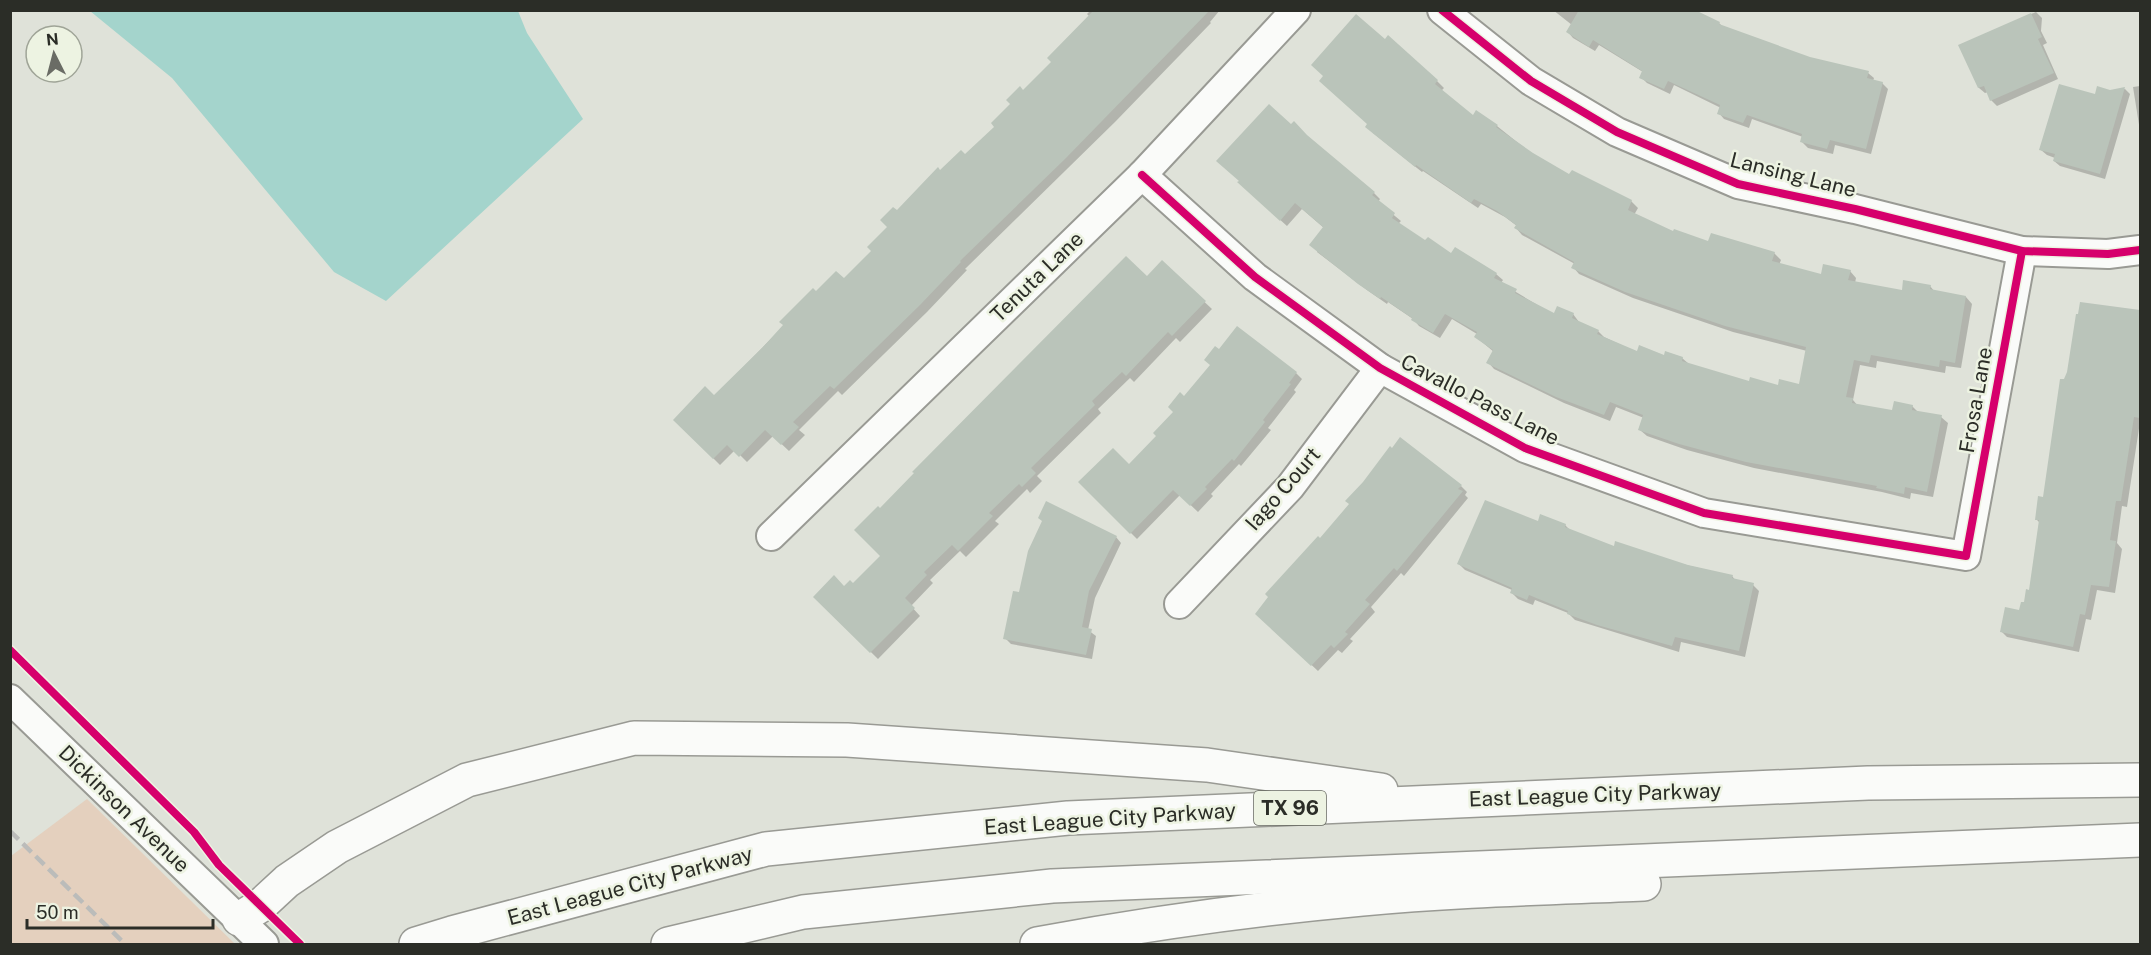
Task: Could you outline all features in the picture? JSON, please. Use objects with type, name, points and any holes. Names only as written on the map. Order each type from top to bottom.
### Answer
[{"type":"main road","points":[[238,919],[260,906],[287,881],[337,847],[467,780],[634,738],[847,740],[1196,764],[1460,801]]},
{"type":"main road","name":"East League City Parkway","points":[[416,945],[452,933],[766,849],[1068,818],[1868,783],[2140,780]]},
{"type":"main road","points":[[668,945],[803,912],[1052,886],[2140,840]]},
{"type":"main road","points":[[1037,945],[1111,931],[1233,913],[1364,898],[1738,879],[1914,849]]},
{"type":"street","name":"Tenuta Lane","points":[[771,536],[1142,175],[1296,10]]},
{"type":"street","name":"Lansing Lane","points":[[1442,10],[1531,81],[1608,126],[1738,184],[1855,209],[2022,251],[2108,254],[2140,250]]},
{"type":"street","name":"Cavallo Pass Lane","points":[[1142,175],[1255,277],[1380,368],[1525,448],[1704,513],[1966,555]]},
{"type":"street","name":"Frosa Lane","points":[[1966,555],[2022,251]]},
{"type":"street","name":"Iago Court","points":[[1179,604],[1290,486],[1380,368]]},
{"type":"street","name":"Dickinson Avenue","points":[[10,699],[264,945]]},
{"type":"shaded area","points":[[87,799],[235,944],[11,944],[11,856]]},
{"type":"water","points":[[90,11],[518,11],[527,33],[583,119],[386,301],[334,272],[172,78]]},
{"type":"building","points":[[1094,10],[1210,10],[1065,159],[960,261],[920,305],[834,389],[830,386],[793,422],[799,427],[781,445],[765,430],[739,457],[727,445],[713,459],[673,420],[705,386],[714,395],[763,347],[783,325],[779,322],[813,288],[816,291],[836,271],[844,278],[871,251],[867,247],[887,227],[880,220],[893,207],[897,210],[938,167],[940,170],[961,150],[965,154],[994,127],[991,123],[1010,104],[1006,100],[1020,86],[1023,90],[1051,62],[1047,58]]},
{"type":"building","points":[[1579,10],[1695,10],[1720,22],[1719,24],[1810,57],[1869,71],[1867,78],[1883,82],[1866,149],[1830,140],[1827,149],[1800,142],[1802,134],[1747,115],[1743,123],[1717,114],[1720,105],[1668,81],[1664,89],[1639,78],[1642,71],[1593,40],[1589,47],[1566,32]]},
{"type":"building","points":[[2031,13],[2042,37],[2038,39],[2054,73],[1990,101],[1984,86],[1978,88],[1958,45]]},
{"type":"building","points":[[1356,14],[1385,39],[1388,35],[1438,80],[1435,84],[1473,115],[1476,110],[1533,153],[1569,174],[1572,170],[1632,200],[1628,210],[1673,231],[1674,229],[1708,241],[1711,233],[1775,252],[1772,261],[1821,274],[1823,264],[1851,270],[1848,280],[1902,290],[1903,280],[1931,285],[1930,289],[1966,296],[1955,363],[1940,360],[1939,367],[1871,355],[1869,363],[1854,360],[1846,397],[1853,398],[1852,403],[1892,410],[1894,401],[1913,405],[1912,410],[1942,415],[1927,492],[1905,487],[1904,494],[1876,488],[1877,486],[1746,462],[1638,430],[1643,415],[1610,402],[1604,415],[1556,397],[1486,363],[1493,350],[1474,337],[1477,332],[1445,314],[1433,333],[1358,284],[1309,245],[1323,227],[1295,203],[1280,221],[1216,161],[1269,104],[1291,124],[1294,121],[1307,135],[1375,192],[1372,195],[1395,213],[1392,218],[1425,240],[1428,237],[1451,253],[1455,247],[1497,273],[1494,278],[1517,289],[1515,293],[1554,313],[1557,306],[1574,313],[1572,318],[1599,330],[1597,334],[1637,351],[1639,345],[1664,355],[1665,351],[1683,357],[1682,361],[1749,381],[1750,377],[1778,385],[1779,379],[1799,384],[1806,347],[1725,326],[1625,292],[1571,268],[1574,262],[1514,228],[1516,225],[1497,211],[1474,199],[1471,203],[1416,165],[1415,167],[1365,127],[1367,124],[1319,81],[1323,76],[1311,65]]},
{"type":"building","points":[[2059,84],[2095,94],[2097,86],[2110,90],[2125,87],[2100,174],[2053,161],[2055,154],[2039,150]]},
{"type":"building","points":[[1126,256],[1147,276],[1162,260],[1206,301],[1172,336],[1168,332],[1126,376],[1122,372],[1092,401],[1095,405],[1031,468],[1036,473],[1022,487],[1019,484],[989,513],[993,516],[958,551],[952,545],[924,572],[927,575],[905,598],[915,608],[870,653],[813,597],[834,575],[844,586],[850,580],[853,583],[880,556],[854,530],[878,506],[880,508],[914,473],[912,472]]},
{"type":"building","points":[[2080,302],[2140,310],[2140,418],[2134,417],[2121,501],[2116,501],[2110,540],[2116,541],[2109,587],[2091,585],[2085,615],[2080,614],[2073,647],[2000,632],[2005,607],[2019,610],[2021,602],[2024,602],[2026,589],[2029,590],[2039,520],[2035,520],[2038,496],[2043,497],[2060,379],[2064,379],[2067,372]]},
{"type":"building","points":[[1237,326],[1297,372],[1289,383],[1291,384],[1234,461],[1232,459],[1190,506],[1173,490],[1130,534],[1078,482],[1113,448],[1129,464],[1156,436],[1153,433],[1173,412],[1168,407],[1180,392],[1184,396],[1210,365],[1204,360],[1215,346],[1219,349]]},
{"type":"building","points":[[1400,437],[1462,485],[1458,489],[1463,491],[1397,571],[1394,568],[1365,600],[1370,604],[1345,632],[1348,634],[1334,648],[1331,645],[1311,666],[1255,614],[1268,597],[1265,594],[1318,536],[1320,538],[1349,504],[1345,501]]},
{"type":"building","points":[[1485,500],[1538,521],[1540,514],[1566,524],[1565,527],[1614,546],[1615,541],[1688,565],[1733,575],[1732,578],[1754,583],[1739,651],[1675,637],[1672,646],[1597,625],[1567,614],[1568,611],[1529,595],[1527,600],[1510,593],[1512,588],[1457,564]]},
{"type":"building","points":[[1046,501],[1117,536],[1089,591],[1082,627],[1092,629],[1086,655],[1003,639],[1013,591],[1019,592],[1028,551],[1042,521],[1038,518]]},
{"type":"railway","points":[[10,831],[125,944]]},
{"type":"cycle path","points":[[1442,10],[1531,81],[1617,132],[1738,184],[1855,209],[2022,251],[2108,254],[2140,250]]},
{"type":"cycle path","points":[[1142,175],[1255,277],[1380,368],[1525,448],[1704,513],[1966,556],[2022,251]]},
{"type":"cycle path","points":[[10,650],[194,832],[219,865],[300,944]]}]
